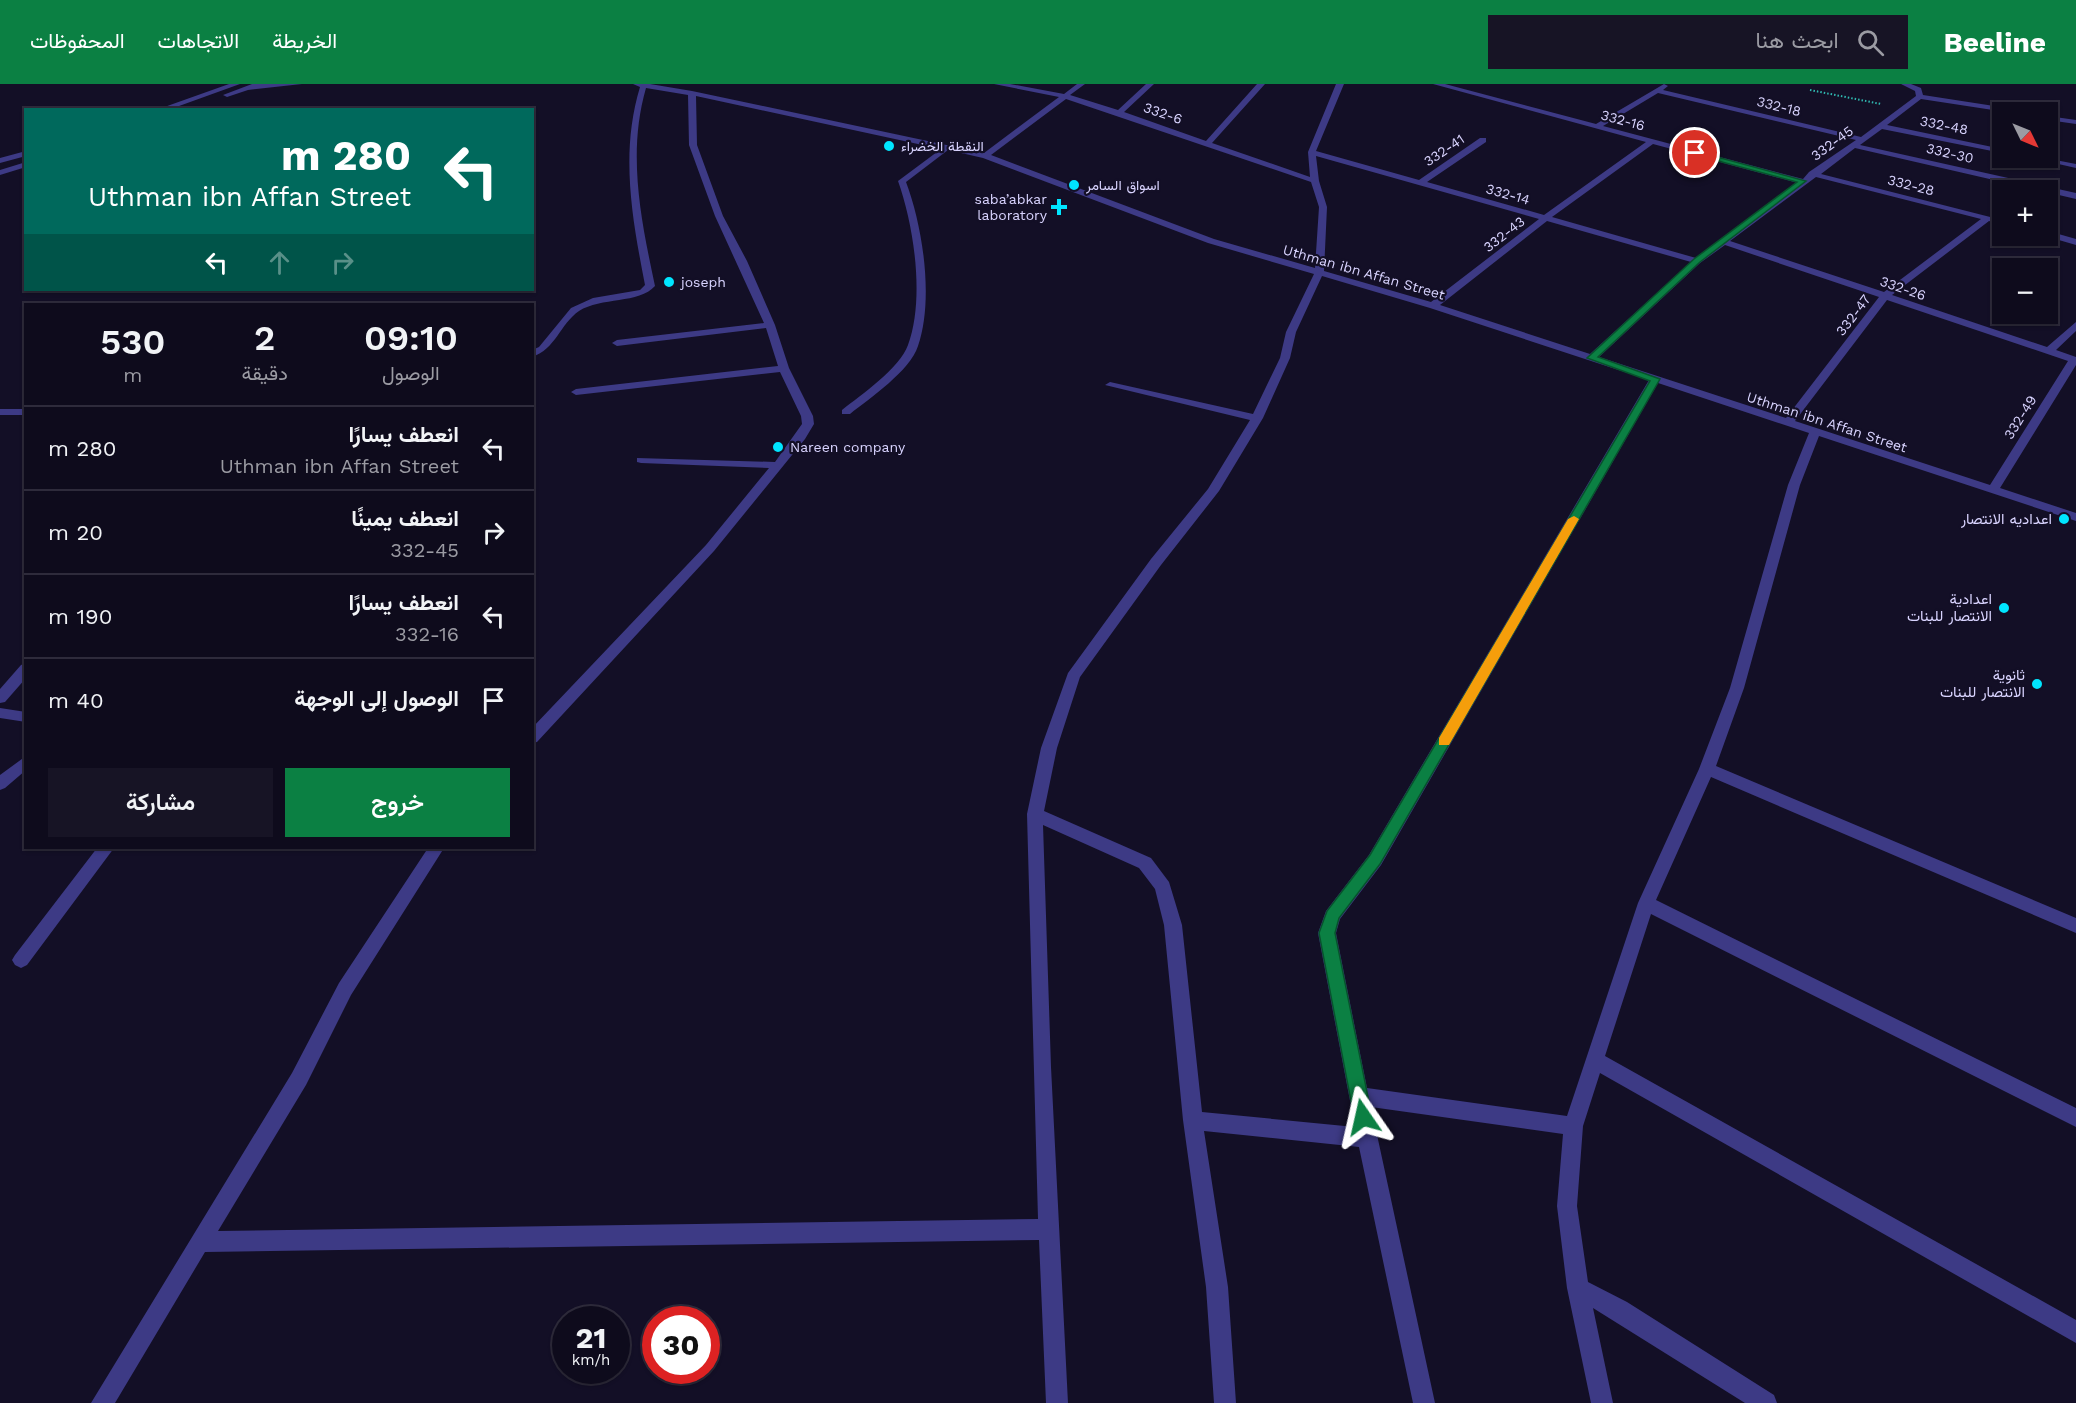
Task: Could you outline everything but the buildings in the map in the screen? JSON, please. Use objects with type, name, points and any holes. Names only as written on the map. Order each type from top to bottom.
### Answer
[{"type":"street","points":[[165,108],[236,84]]},
{"type":"street","points":[[190,108],[259,84]]},
{"type":"street","points":[[245,89],[298,84]]},
{"type":"street","name":"Uthman ibn Affan Street","points":[[637,84],[692,93],[985,156],[1174,229],[1433,306],[2076,517]]},
{"type":"street","points":[[534,353],[543,349],[574,310],[596,300],[643,292],[650,286],[634,209],[633,135],[644,84]]},
{"type":"street","name":"332-6","points":[[998,84],[1065,96],[1315,181]]},
{"type":"street","points":[[985,156],[1081,84]]},
{"type":"street","points":[[1119,113],[1150,84]]},
{"type":"street","points":[[1208,143],[1261,84]]},
{"type":"street","points":[[1057,1403],[1035,814],[1049,748],[1073,676],[1156,562],[1213,491],[1257,417],[1285,357],[1291,333],[1319,273],[1323,207],[1315,181],[1312,152],[1340,84]]},
{"type":"street","name":"332-16","points":[[1437,84],[1802,181]]},
{"type":"street","points":[[1596,127],[1667,84]]},
{"type":"street","points":[[1905,84],[1919,93],[1992,107]]},
{"type":"street","name":"332-18","points":[[1656,90],[1856,142]]},
{"type":"street","points":[[534,736],[573,699],[682,580],[775,465],[801,437],[808,424],[804,410],[784,368],[770,325],[718,216],[693,145],[692,93]]},
{"type":"street","name":"332-45","points":[[1592,358],[1697,261],[1802,181],[1905,108],[1919,93]]},
{"type":"street","points":[[2058,119],[2076,122]]},
{"type":"street","name":"332-48","points":[[1880,126],[1992,149]]},
{"type":"street","name":"332-41","points":[[1420,183],[1484,140]]},
{"type":"street","name":"332-43","points":[[1433,306],[1546,218],[1652,141]]},
{"type":"street","name":"332-30","points":[[1856,142],[2076,196]]},
{"type":"street","points":[[846,412],[890,377],[913,347],[923,285],[910,202],[902,181],[948,147]]},
{"type":"street","name":"332-14","points":[[1312,152],[1697,261]]},
{"type":"street","points":[[0,161],[24,154]]},
{"type":"street","points":[[2058,162],[2076,166]]},
{"type":"street","points":[[0,173],[24,165]]},
{"type":"street","name":"332-28","points":[[1812,174],[1992,219]]},
{"type":"street","name":"332-47","points":[[1787,424],[1885,296],[1988,218]]},
{"type":"street","points":[[2058,237],[2076,242]]},
{"type":"street","name":"332-26","points":[[1722,242],[2075,360]]},
{"type":"street","points":[[618,343],[770,325]]},
{"type":"street","points":[[2049,351],[2076,325]]},
{"type":"street","name":"332-49","points":[[1992,491],[2075,360]]},
{"type":"street","points":[[576,392],[784,368]]},
{"type":"street","points":[[1424,1403],[1358,1096],[1327,933],[1332,916],[1375,860],[1655,379]]},
{"type":"street","points":[[1110,385],[1257,417]]},
{"type":"street","points":[[0,412],[24,412]]},
{"type":"street","points":[[1602,1403],[1578,1288],[1567,1206],[1573,1126],[1593,1059],[1647,903],[1707,769],[1737,688],[1794,485],[1815,433]]},
{"type":"street","points":[[641,460],[775,465]]},
{"type":"street","points":[[0,698],[24,670]]},
{"type":"street","points":[[0,713],[24,717]]},
{"type":"street","points":[[0,784],[24,763]]},
{"type":"street","points":[[1707,769],[2076,926]]},
{"type":"street","points":[[1035,814],[1145,863],[1163,887],[1173,925],[1193,1120],[1217,1287],[1225,1403]]},
{"type":"street","points":[[21,960],[105,849]]},
{"type":"street","points":[[102,1403],[299,1079],[345,988],[435,849]]},
{"type":"street","points":[[1647,903],[2076,1118]]},
{"type":"street","points":[[1593,1059],[2076,1332]]},
{"type":"street","points":[[1358,1096],[1573,1126]]},
{"type":"street","points":[[1193,1120],[1367,1138]]},
{"type":"street","points":[[201,1242],[1049,1229]]},
{"type":"street","points":[[1578,1288],[1619,1310],[1766,1403]]},
{"type":"path","points":[[1810,90],[1905,108]]},
{"type":"slow traffic","points":[[1444,741],[1574,519]]},
{"type":"place","name":"النقطة الخضراء","points":[[889,146]]},
{"type":"place","name":"اسواق السامر","points":[[1074,185]]},
{"type":"place","name":"saba’abkar laboratory","points":[[1059,207]]},
{"type":"place","name":"joseph","points":[[669,282]]},
{"type":"place","name":"Nareen company","points":[[778,447]]},
{"type":"place","name":"اعداديه الانتصار","points":[[2064,519]]},
{"type":"place","name":"اعدادية الانتصار للبنات","points":[[2004,608]]},
{"type":"place","name":"ثانوية الانتصار للبنات","points":[[2037,684]]},
{"type":"route","points":[[1363,1117],[1327,933],[1332,916],[1375,860],[1655,379],[1592,358],[1697,261],[1802,181],[1695,153]]}]
